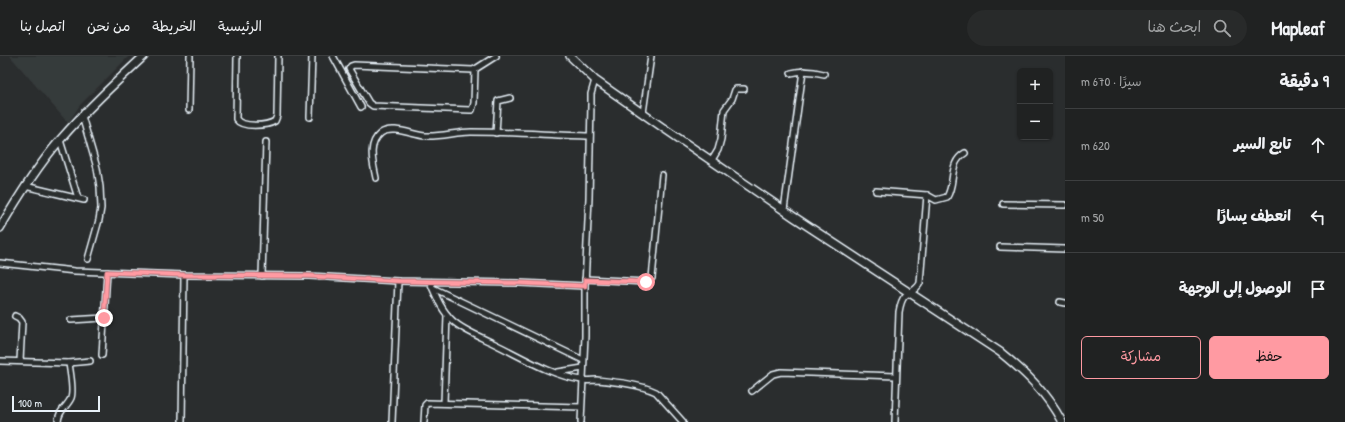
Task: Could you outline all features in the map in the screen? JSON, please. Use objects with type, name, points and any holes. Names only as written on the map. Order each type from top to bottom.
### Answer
[{"type":"main road","points":[[0,228],[25,186],[60,140],[82,116],[144,56]]},
{"type":"main road","points":[[570,56],[595,80],[784,210],[980,338],[1017,365],[1040,388],[1054,407],[1062,422]]},
{"type":"street","points":[[190,56],[190,110]]},
{"type":"street","points":[[237,56],[236,120],[242,124],[266,125],[275,121],[277,116],[278,56]]},
{"type":"street","points":[[310,117],[312,56]]},
{"type":"street","points":[[333,56],[361,108]]},
{"type":"street","points":[[475,69],[474,103],[472,110],[373,106],[369,103],[349,70],[351,66],[354,65],[422,69],[475,69],[496,56]]},
{"type":"street","points":[[643,113],[651,56]]},
{"type":"street","points":[[790,73],[803,71],[824,74]]},
{"type":"street","points":[[784,210],[803,71]]},
{"type":"street","points":[[581,422],[591,94],[595,80]]},
{"type":"street","points":[[712,160],[718,150],[721,139],[724,110],[732,99],[736,88],[744,89]]},
{"type":"street","points":[[496,133],[498,101],[510,98]]},
{"type":"street","points":[[82,116],[97,168],[101,208],[88,259]]},
{"type":"street","points":[[376,178],[372,151],[373,142],[386,130],[410,132],[426,136],[470,132],[590,136]]},
{"type":"street","points":[[60,140],[78,198]]},
{"type":"street","points":[[262,276],[266,142]]},
{"type":"street","points":[[876,191],[927,196],[936,200],[947,197],[951,190],[954,164],[961,156],[965,154]]},
{"type":"street","points":[[585,280],[646,282],[652,278],[662,174]]},
{"type":"street","points":[[25,186],[84,200]]},
{"type":"street","points":[[895,422],[899,312],[902,301],[906,296],[918,288],[920,283],[927,196]]},
{"type":"street","points":[[1003,204],[1065,205]]},
{"type":"street","points":[[1000,247],[1065,249]]},
{"type":"street","points":[[0,263],[75,271],[184,275],[309,276],[398,281],[519,283],[585,286]]},
{"type":"street","points":[[102,354],[107,272]]},
{"type":"street","points":[[182,422],[184,275]]},
{"type":"street","points":[[392,422],[398,281]]},
{"type":"street","points":[[430,282],[447,315],[462,328],[557,373],[582,380],[596,380],[636,386],[656,392],[683,422]]},
{"type":"street","points":[[433,288],[583,360]]},
{"type":"street","points":[[444,403],[447,315]]},
{"type":"street","points":[[15,316],[22,322],[20,361]]},
{"type":"street","points":[[72,320],[104,318]]},
{"type":"street","points":[[0,361],[69,363],[90,361]]},
{"type":"street","points":[[58,422],[61,411],[71,398],[72,392],[69,363]]},
{"type":"street","points":[[557,373],[583,368]]},
{"type":"street","points":[[752,391],[773,374],[781,372],[896,376]]},
{"type":"street","points":[[424,422],[425,405],[427,403],[581,407]]},
{"type":"shaded area","points":[[10,56],[129,56],[80,105],[68,123]]},
{"type":"route","points":[[104,318],[107,272],[184,275],[309,276],[321,278],[398,281],[519,283],[585,286],[585,280],[646,282]]}]
